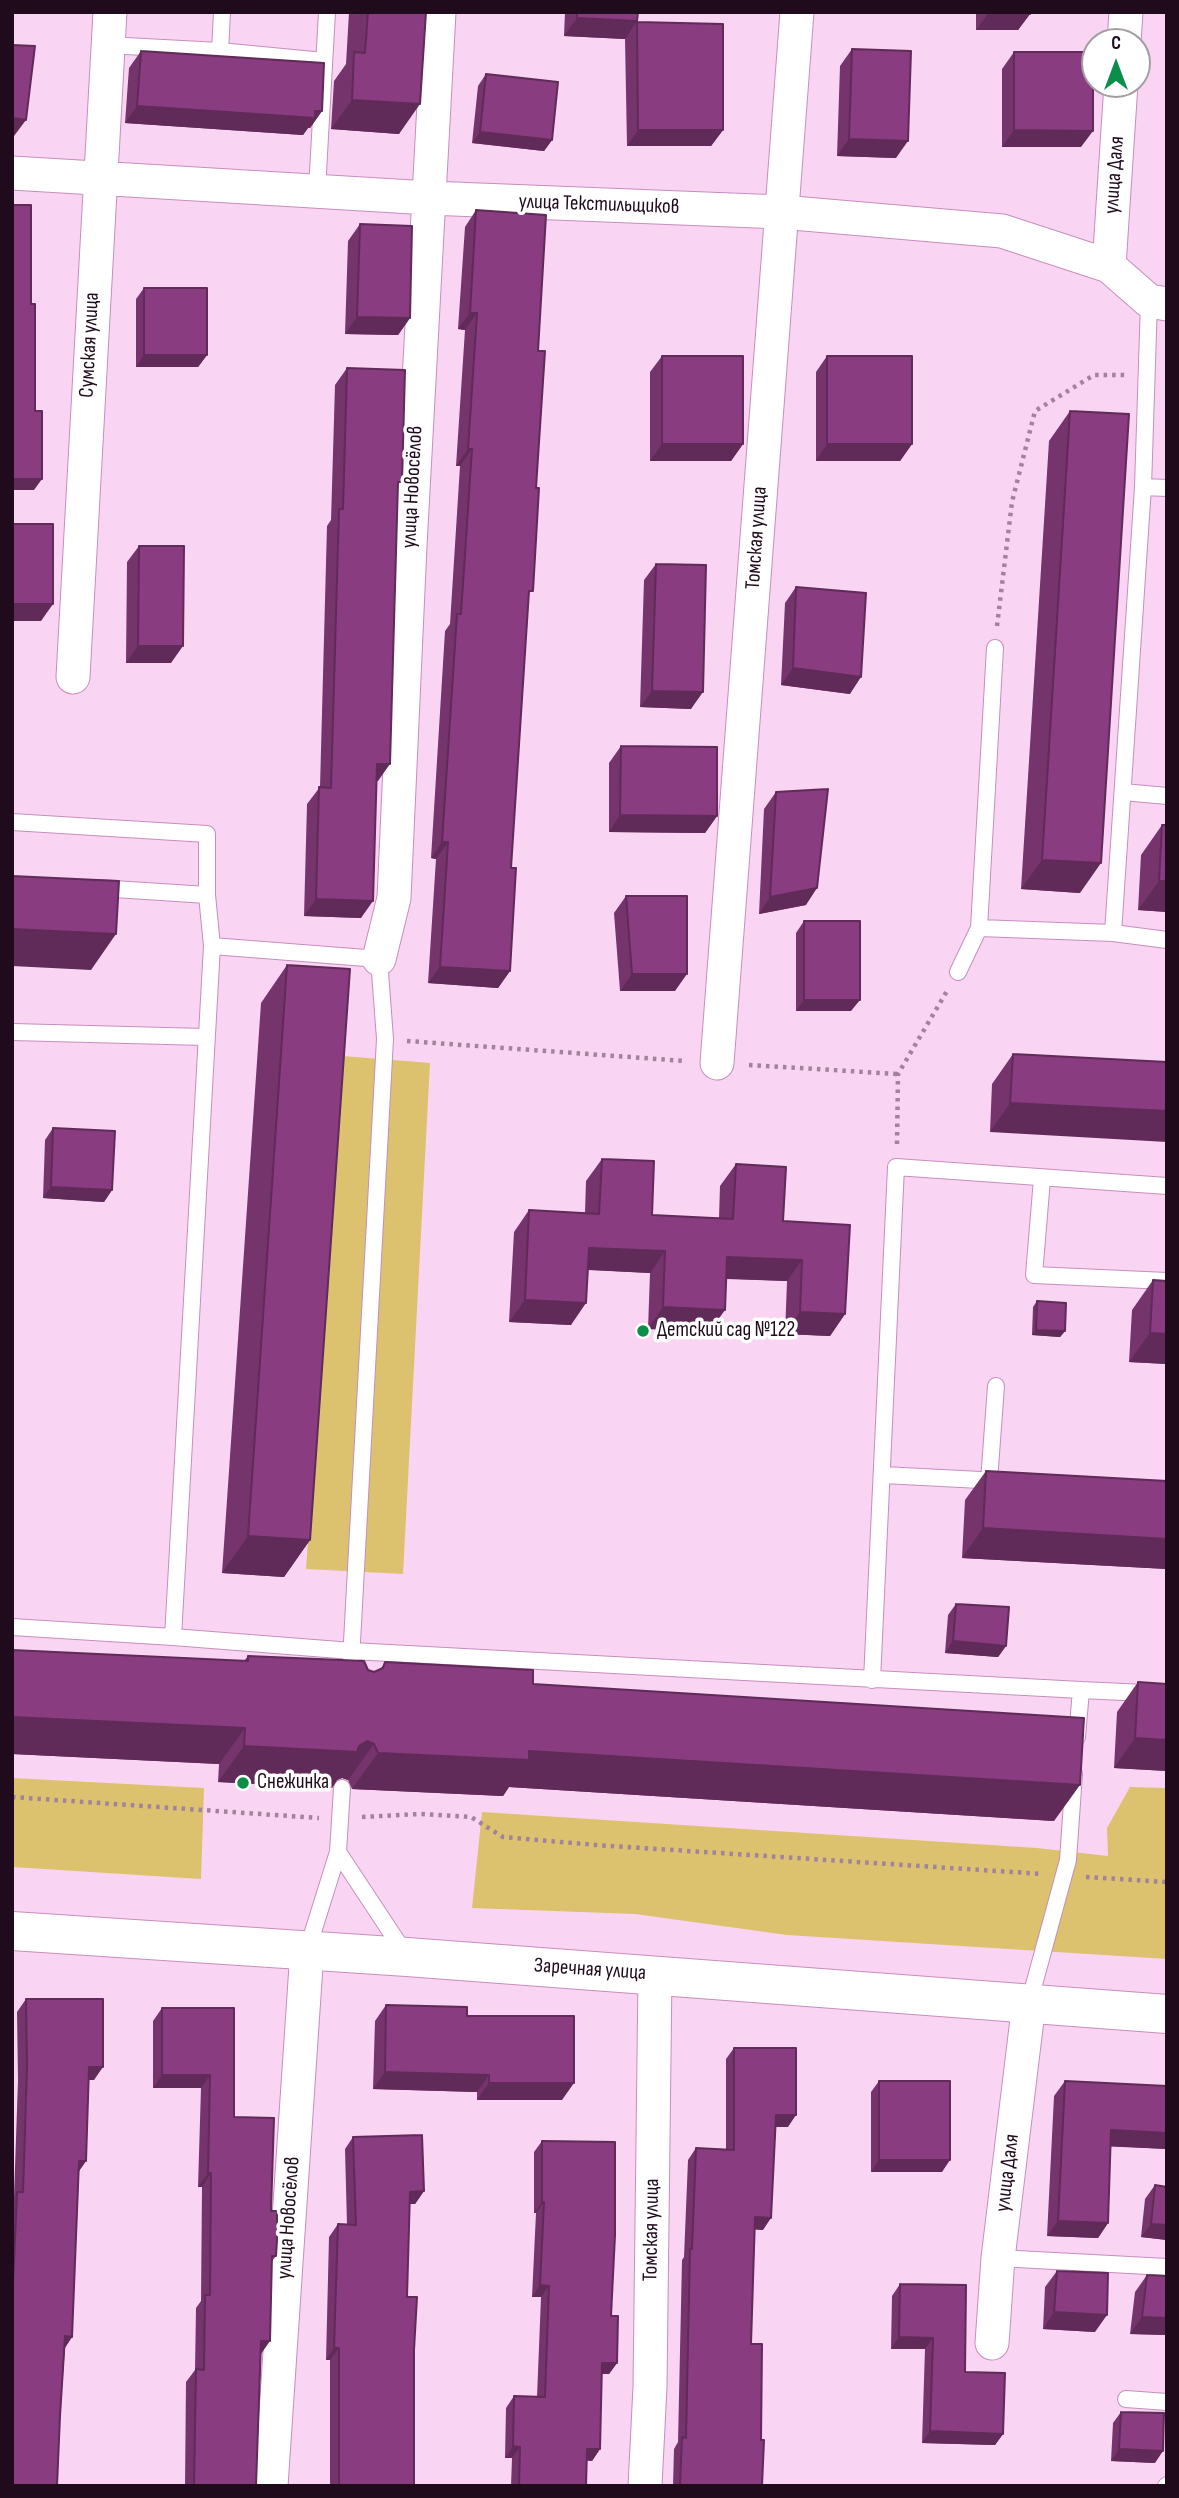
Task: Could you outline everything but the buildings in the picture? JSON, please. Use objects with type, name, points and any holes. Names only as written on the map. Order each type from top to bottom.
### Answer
[{"type":"street","name":"Сумская улица","points":[[73,677],[110,12]]},
{"type":"street","name":"улица Новосёлов","points":[[379,959],[394,898],[439,12]]},
{"type":"street","name":"Томская улица","points":[[718,1063],[797,12]]},
{"type":"street","name":"улица Даля","points":[[1109,267],[1120,98]]},
{"type":"street","name":"улица Текстильщиков","points":[[12,173],[429,198],[781,212],[1002,231],[1109,267],[1158,302]]},
{"type":"street","name":"Заречная улица","points":[[12,1931],[407,1957],[1167,2014]]},
{"type":"street","name":"улица Новосёлов","points":[[271,2486],[307,1951]]},
{"type":"street","name":"Томская улица","points":[[645,2486],[650,2386],[655,1975]]},
{"type":"street","name":"улица Даля","points":[[992,2343],[998,2259],[1029,2003]]},
{"type":"lane","points":[[220,51],[222,12]]},
{"type":"lane","points":[[317,190],[327,12]]},
{"type":"lane","points":[[107,45],[220,51],[324,61]]},
{"type":"lane","points":[[1113,933],[1148,375],[1158,302]]},
{"type":"lane","points":[[1143,487],[1167,488]]},
{"type":"lane","points":[[958,972],[979,928],[995,648]]},
{"type":"lane","points":[[1123,792],[1167,796]]},
{"type":"lane","points":[[12,822],[207,834],[207,895],[212,946],[173,1637]]},
{"type":"lane","points":[[82,887],[207,895]]},
{"type":"lane","points":[[979,928],[1113,933],[1167,940]]},
{"type":"lane","points":[[212,946],[379,959],[385,1040],[350,1674]]},
{"type":"lane","points":[[12,1031],[205,1037]]},
{"type":"lane","points":[[872,1680],[897,1167],[1167,1186]]},
{"type":"lane","points":[[1042,1178],[1034,1275],[1167,1281]]},
{"type":"lane","points":[[989,1481],[996,1386]]},
{"type":"lane","points":[[883,1475],[1014,1482]]},
{"type":"lane","points":[[12,1627],[352,1651],[1167,1694]]},
{"type":"lane","points":[[1029,2003],[1068,1860],[1081,1690]]},
{"type":"lane","points":[[307,1951],[338,1852],[342,1788]]},
{"type":"lane","points":[[338,1852],[407,1957]]},
{"type":"lane","points":[[998,2259],[1167,2267]]},
{"type":"lane","points":[[1126,2399],[1167,2402]]},
{"type":"path","points":[[995,648],[1012,502],[1035,411],[1094,374],[1148,375]]},
{"type":"path","points":[[897,1167],[898,1074],[958,972]]},
{"type":"path","points":[[385,1040],[898,1074]]},
{"type":"path","points":[[12,1797],[341,1819],[420,1814],[471,1817],[503,1837],[596,1846],[1167,1882]]},
{"type":"shaded area","points":[[343,1056],[430,1063],[403,1574],[306,1569]]},
{"type":"shaded area","points":[[12,1778],[204,1788],[201,1879],[12,1867]]},
{"type":"shaded area","points":[[1130,1787],[1167,1788],[1167,1959],[787,1935],[635,1914],[472,1908],[482,1812],[1037,1848],[1108,1856],[1107,1828]]},
{"type":"place","name":"Детский сад №122","points":[[643,1331]]},
{"type":"place","name":"Снежинка","points":[[243,1783]]}]
